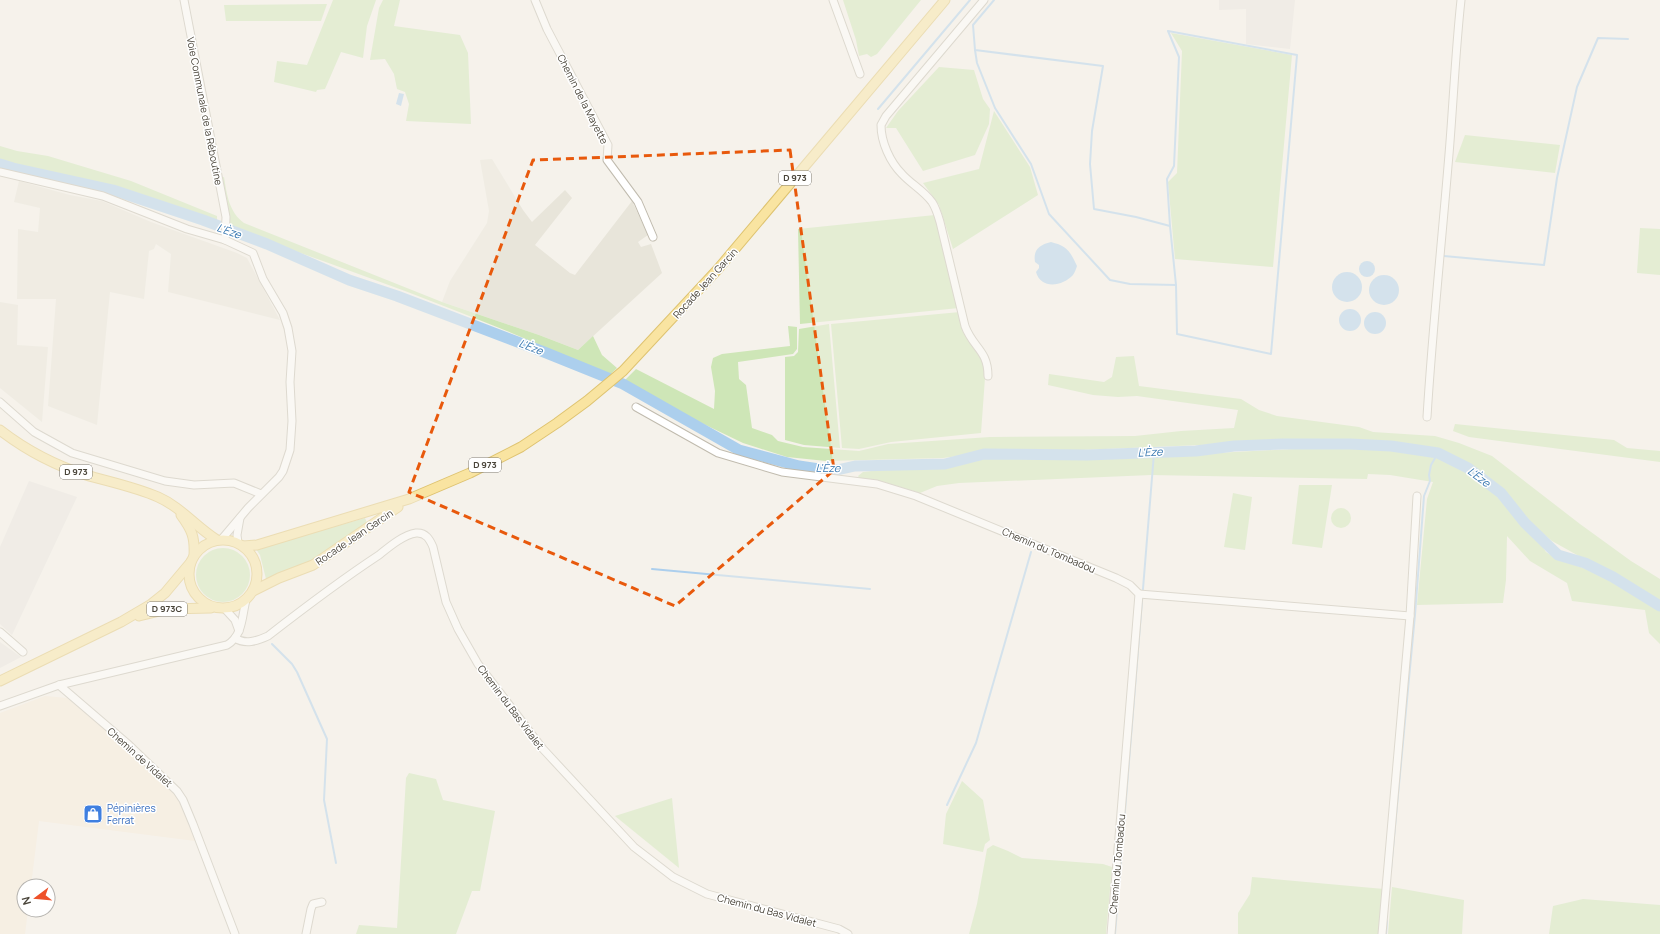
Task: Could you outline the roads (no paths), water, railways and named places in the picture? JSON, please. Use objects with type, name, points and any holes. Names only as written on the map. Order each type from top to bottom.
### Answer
[{"type":"main road","name":"Rocade Jean Garcin","points":[[240,545],[257,544],[409,499],[496,460],[521,446],[557,423],[601,390],[641,353],[718,269],[945,0]]},
{"type":"main road","name":"D 973","points":[[0,430],[35,454],[63,467],[158,497],[185,513],[208,534],[219,540]]},
{"type":"main road","name":"Rocade Jean Garcin","points":[[253,591],[279,578],[313,565],[327,557],[369,525],[409,499]]},
{"type":"main road","name":"D 973","points":[[177,509],[190,527],[194,537],[192,559]]},
{"type":"main road","points":[[219,540],[240,545],[250,553],[255,562],[257,572],[253,591],[246,600],[239,604],[219,608],[204,603],[196,595],[190,585],[188,573],[192,559],[204,545],[219,540]]},
{"type":"main road","name":"D 973C","points":[[0,681],[121,622],[150,605],[165,593],[192,559]]},
{"type":"main road","name":"D 973C","points":[[121,622],[148,613],[168,609],[219,608]]},
{"type":"street","name":"Voie Communale de la Réboutine","points":[[184,0],[226,222],[225,240]]},
{"type":"street","name":"Chemin de la Mayette","points":[[535,0],[546,29],[608,146],[607,160],[638,202],[653,237]]},
{"type":"street","points":[[833,0],[860,74]]},
{"type":"street","points":[[984,0],[886,116],[881,126],[881,130],[892,160],[902,174],[926,195],[935,207],[965,326],[986,360],[988,376]]},
{"type":"street","points":[[1427,418],[1431,346],[1448,166],[1460,0]]},
{"type":"street","points":[[0,172],[103,196],[187,229],[225,240],[253,254],[256,258],[263,279],[283,313],[288,328],[292,351],[290,382],[292,421],[290,450],[281,474],[219,540]]},
{"type":"street","points":[[0,402],[34,432],[72,453],[165,481],[194,485],[234,483],[261,494]]},
{"type":"street","name":"Chemin du Tombadou","points":[[636,407],[718,453],[782,472],[877,484],[916,496],[1116,578],[1130,585],[1139,594],[1111,934]]},
{"type":"street","points":[[1382,934],[1410,616],[1417,496]]},
{"type":"street","points":[[240,517],[237,535],[240,545]]},
{"type":"street","name":"Chemin du Bas Vidalet","points":[[235,638],[239,641],[248,642],[268,636],[332,587],[388,548],[417,533],[424,535],[431,541],[450,613],[478,664],[543,749],[634,847],[673,876],[708,894],[839,929],[848,934]]},
{"type":"street","points":[[1139,594],[1410,616]]},
{"type":"street","points":[[0,706],[59,685],[227,645],[235,638],[239,631],[246,600]]},
{"type":"street","points":[[219,608],[235,620],[239,631]]},
{"type":"street","points":[[0,632],[23,652]]},
{"type":"street","name":"Chemin de Vidalet","points":[[59,685],[129,745],[177,791],[191,818],[235,934]]},
{"type":"street","points":[[306,934],[313,904],[322,902]]},
{"type":"water","points":[[399,93],[404,94],[401,106],[396,104]]},
{"type":"water","points":[[1051,242],[1064,247],[1072,256],[1077,266],[1075,272],[1069,279],[1058,284],[1047,284],[1042,282],[1036,272],[1039,265],[1035,262],[1036,251],[1040,246]]},
{"type":"water","points":[[1364,261],[1370,261],[1375,266],[1373,275],[1370,277],[1364,277],[1359,272],[1359,266]]},
{"type":"water","points":[[1347,272],[1353,273],[1361,281],[1361,293],[1353,301],[1347,302],[1341,301],[1333,293],[1332,287],[1333,281],[1341,273]]},
{"type":"water","points":[[1384,275],[1390,276],[1398,284],[1398,296],[1390,304],[1384,305],[1378,304],[1370,296],[1369,290],[1370,284],[1378,276]]},
{"type":"water","points":[[1350,309],[1358,312],[1361,320],[1358,328],[1350,331],[1342,328],[1339,320],[1342,312]]},
{"type":"water","points":[[1375,312],[1383,315],[1386,323],[1383,331],[1375,334],[1367,331],[1364,323],[1367,315]]},
{"type":"waterway","points":[[878,109],[970,0]]},
{"type":"waterway","points":[[994,0],[973,25],[975,50],[1103,66],[1092,131],[1090,164],[1094,209],[1136,217],[1170,226]]},
{"type":"waterway","points":[[1168,31],[1297,55],[1271,354],[1177,334],[1176,285],[1167,179],[1174,166],[1179,57],[1168,31]]},
{"type":"waterway","points":[[1444,256],[1544,265],[1557,178],[1577,87],[1598,38],[1628,39]]},
{"type":"waterway","points":[[975,50],[977,63],[995,108],[1031,164],[1049,214],[1110,280],[1130,284],[1176,285]]},
{"type":"waterway","name":"L'Èze","points":[[0,164],[113,190],[203,220],[267,244],[349,280],[397,296],[623,384],[739,450],[799,466],[837,470],[855,466],[945,464],[984,454],[1087,455],[1196,451],[1234,446],[1283,444],[1350,444],[1391,446],[1438,453],[1468,468],[1501,493],[1525,523],[1558,555],[1585,563],[1613,577],[1660,606]]},
{"type":"waterway","points":[[1115,934],[1154,453]]},
{"type":"waterway","points":[[1391,869],[1415,615],[1424,496],[1430,481],[1429,475],[1431,465],[1438,453]]},
{"type":"waterway","points":[[947,805],[976,743],[1031,552]]},
{"type":"waterway","points":[[652,569],[870,589]]},
{"type":"waterway","points":[[272,644],[292,664],[297,672],[327,739],[324,800],[336,863]]},
{"type":"waterway","points":[[1386,934],[1387,921]]},
{"type":"place","name":"Pépinières Ferrat","points":[[93,814]]}]
